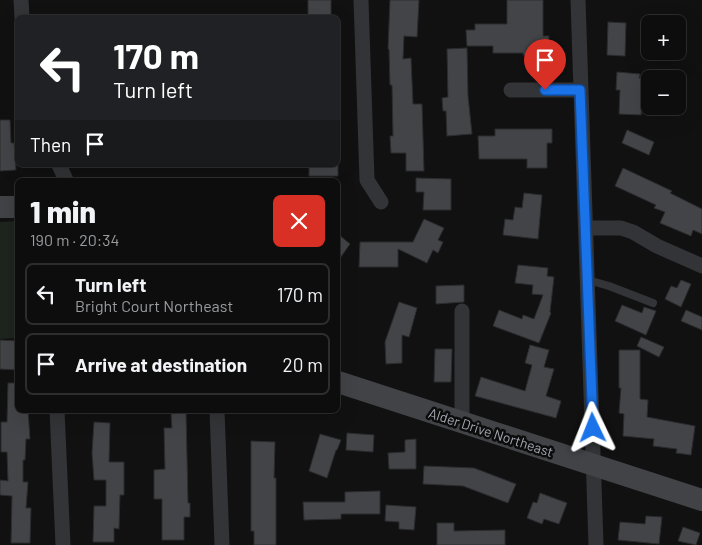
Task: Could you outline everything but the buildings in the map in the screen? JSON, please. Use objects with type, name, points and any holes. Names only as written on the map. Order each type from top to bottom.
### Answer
[{"type":"street","points":[[21,0],[22,15]]},
{"type":"street","points":[[361,0],[367,180],[381,202]]},
{"type":"street","points":[[578,0],[596,545]]},
{"type":"street","points":[[511,90],[580,90]]},
{"type":"street","points":[[0,208],[15,207]]},
{"type":"street","points":[[586,228],[621,228],[702,266]]},
{"type":"street","points":[[462,311],[462,422]]},
{"type":"street","name":"Alder Drive Northeast","points":[[340,383],[702,500]]},
{"type":"street","points":[[57,413],[63,545]]},
{"type":"street","points":[[217,413],[222,545]]},
{"type":"lane","points":[[588,280],[654,302]]},
{"type":"shaded area","points":[[15,221],[15,338],[0,339],[0,222]]},
{"type":"route","points":[[545,90],[580,90],[593,428]]}]
